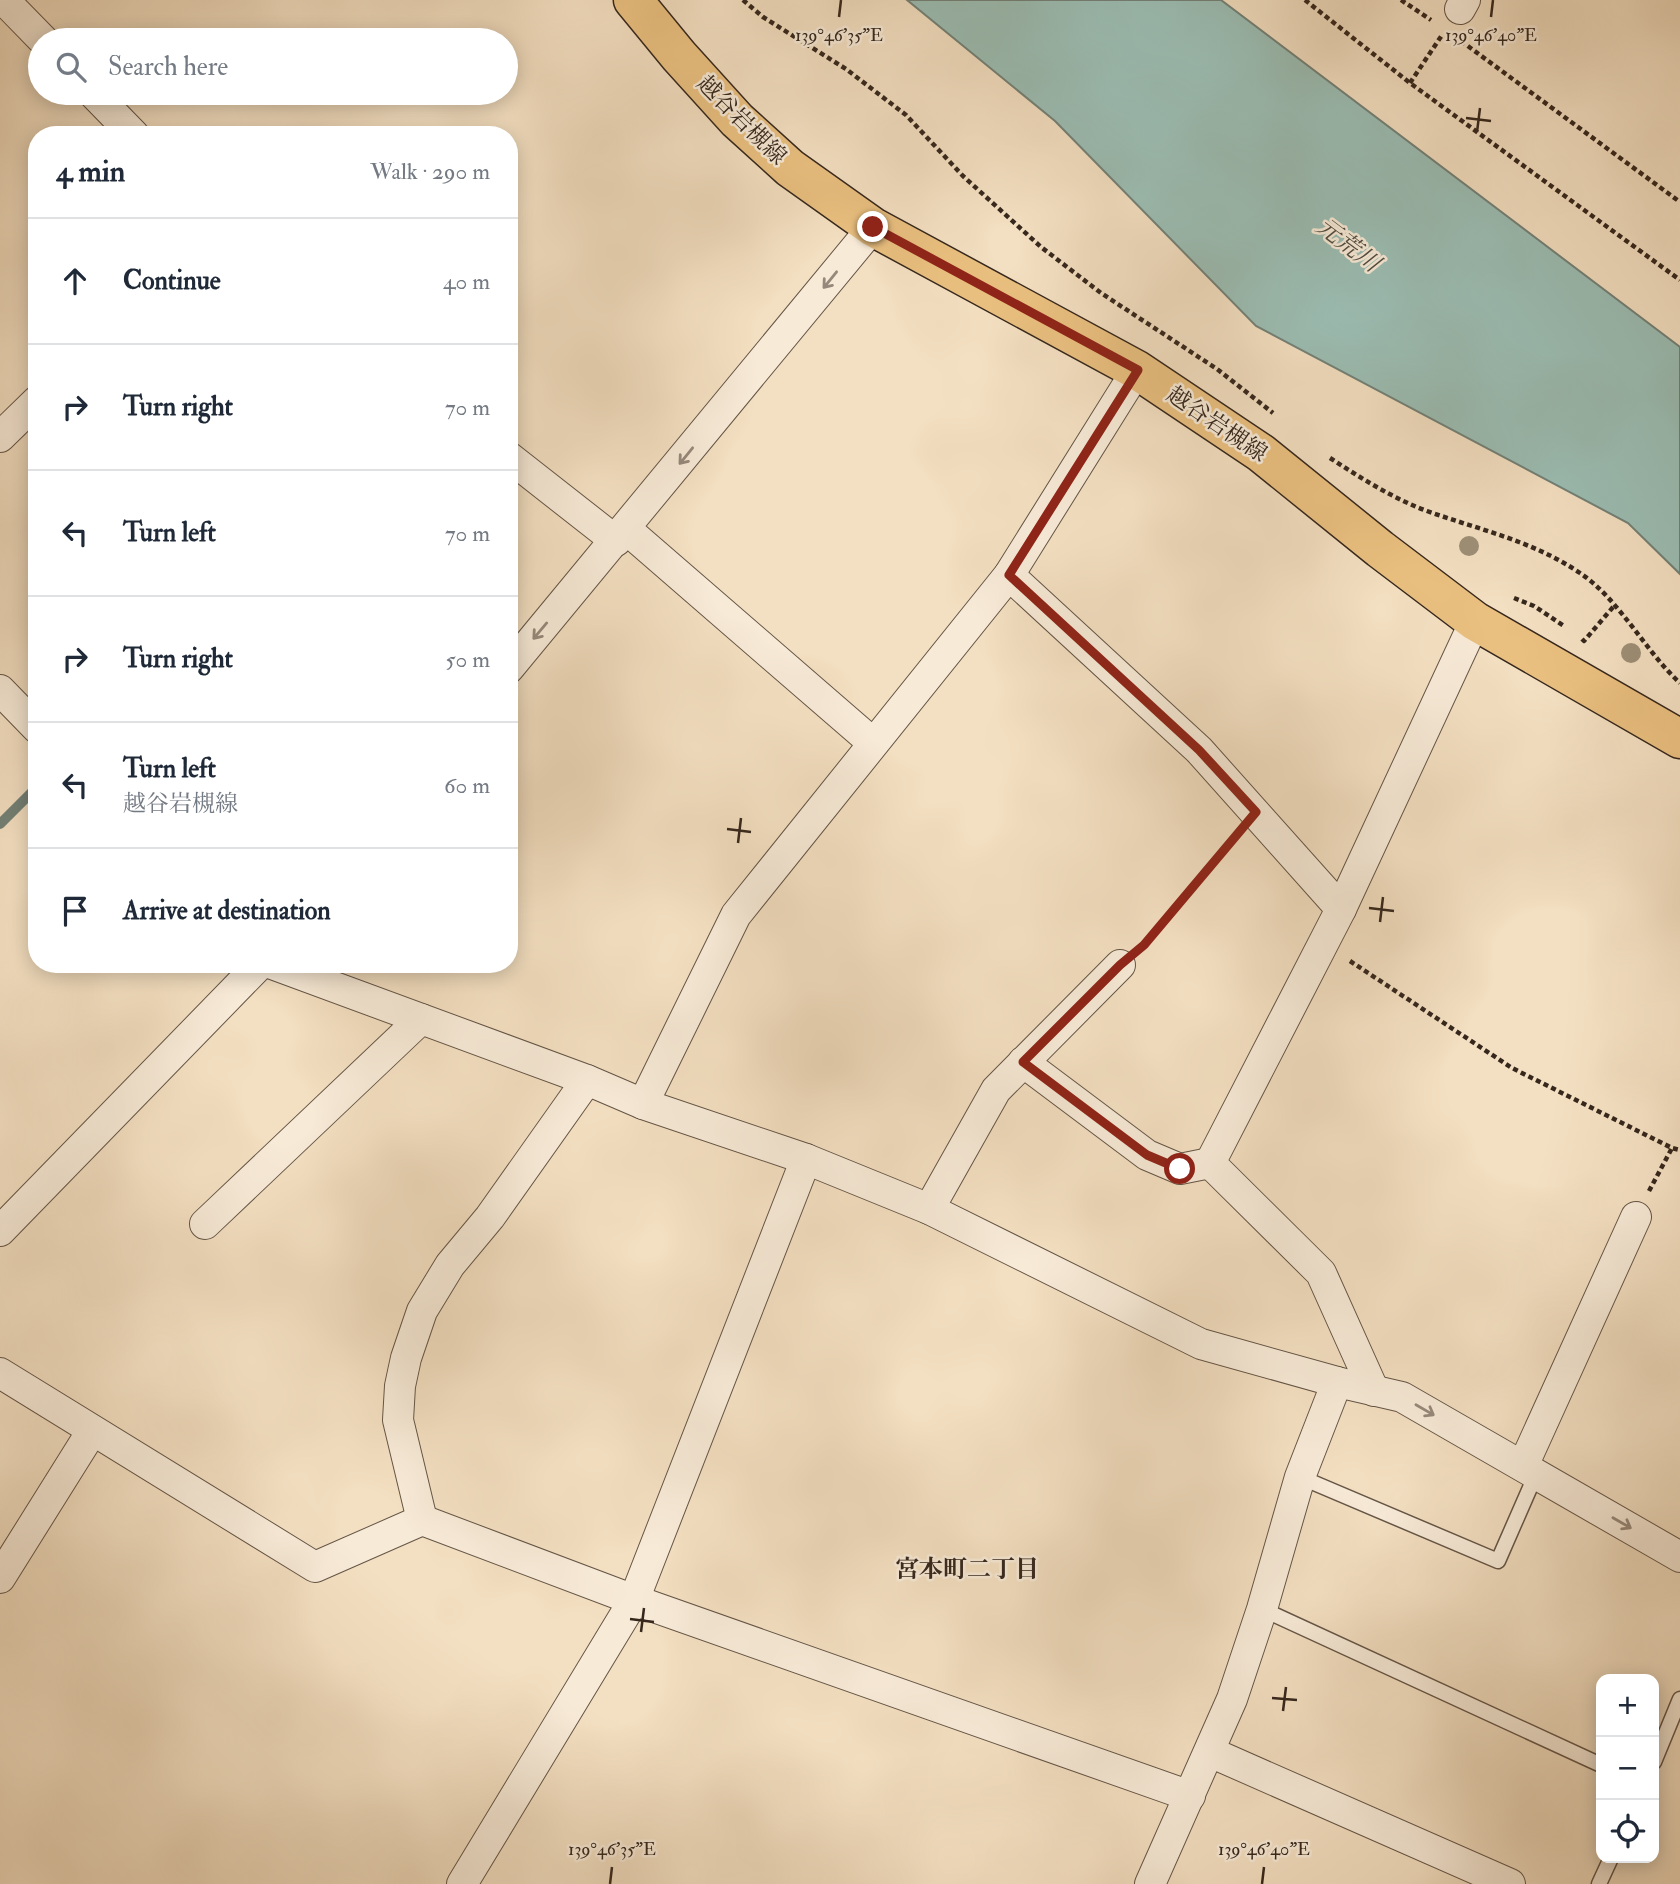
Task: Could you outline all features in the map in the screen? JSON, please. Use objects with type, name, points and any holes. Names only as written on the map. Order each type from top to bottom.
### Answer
[{"type":"main road","name":"越谷岩槻線","points":[[633,0],[737,120],[790,167],[873,227],[1138,370],[1261,453],[1475,621],[1680,740]]},
{"type":"street","points":[[13,11],[31,28]]},
{"type":"street","points":[[105,105],[125,126]]},
{"type":"street","points":[[518,657],[873,227]]},
{"type":"street","points":[[643,1104],[736,915],[1009,575],[1138,370]]},
{"type":"street","points":[[0,437],[28,410]]},
{"type":"street","points":[[518,463],[621,535],[873,743]]},
{"type":"street","points":[[1009,575],[1199,750],[1341,909]]},
{"type":"street","points":[[1210,1163],[1341,909],[1475,621]]},
{"type":"street","points":[[0,690],[28,719]]},
{"type":"street","points":[[929,1209],[996,1090],[1120,965]]},
{"type":"street","points":[[0,1231],[251,973]]},
{"type":"street","points":[[296,973],[587,1080],[643,1104],[806,1159],[929,1209],[1200,1345],[1402,1397],[1680,1557]]},
{"type":"street","points":[[205,1224],[421,1019]]},
{"type":"street","points":[[1023,1062],[1147,1155],[1180,1169],[1210,1163]]},
{"type":"street","points":[[422,1520],[398,1420],[400,1386],[406,1358],[422,1311],[450,1265],[490,1217],[587,1080]]},
{"type":"street","points":[[462,1884],[634,1600],[806,1159]]},
{"type":"street","points":[[1210,1163],[1321,1273],[1374,1391]]},
{"type":"street","points":[[1529,1470],[1636,1217]]},
{"type":"street","points":[[0,1373],[315,1567],[422,1520],[634,1600],[1190,1796]]},
{"type":"street","points":[[1150,1884],[1232,1699],[1262,1609],[1300,1477],[1337,1382]]},
{"type":"street","points":[[0,1578],[9,1543],[92,1431]]},
{"type":"street","points":[[1210,1752],[1510,1884]]},
{"type":"lane","points":[[1300,1477],[1499,1560],[1529,1470]]},
{"type":"lane","points":[[1262,1609],[1596,1763]]},
{"type":"lane","points":[[1659,1750],[1680,1699]]},
{"type":"lane","points":[[1599,1884],[1609,1863]]},
{"type":"path","points":[[743,0],[763,17],[846,69],[906,116],[963,176],[1041,247],[1101,293],[1217,369],[1278,417]]},
{"type":"path","points":[[1305,0],[1410,83],[1680,280]]},
{"type":"path","points":[[1401,0],[1451,15],[1410,83]]},
{"type":"path","points":[[1456,38],[1680,202]]},
{"type":"path","points":[[1329,457],[1388,495],[1542,550],[1582,574],[1614,606],[1680,683]]},
{"type":"path","points":[[1511,597],[1534,606],[1584,641],[1614,606]]},
{"type":"path","points":[[1120,965],[1144,945],[1256,812]]},
{"type":"path","points":[[1324,943],[1511,1068],[1680,1150]]},
{"type":"path","points":[[1636,1217],[1672,1148]]},
{"type":"water","name":"元荒川","points":[[907,0],[1221,0],[1680,347],[1680,574],[1628,523],[1256,326],[1055,121]]},
{"type":"waterway","points":[[0,824],[28,796]]},
{"type":"district","name":"宮本町二丁目","points":[[967,1569]]},
{"type":"route","points":[[873,227],[1138,370],[1009,575],[1199,750],[1256,812],[1144,945],[1120,965],[1023,1062],[1147,1155],[1180,1169]]}]
